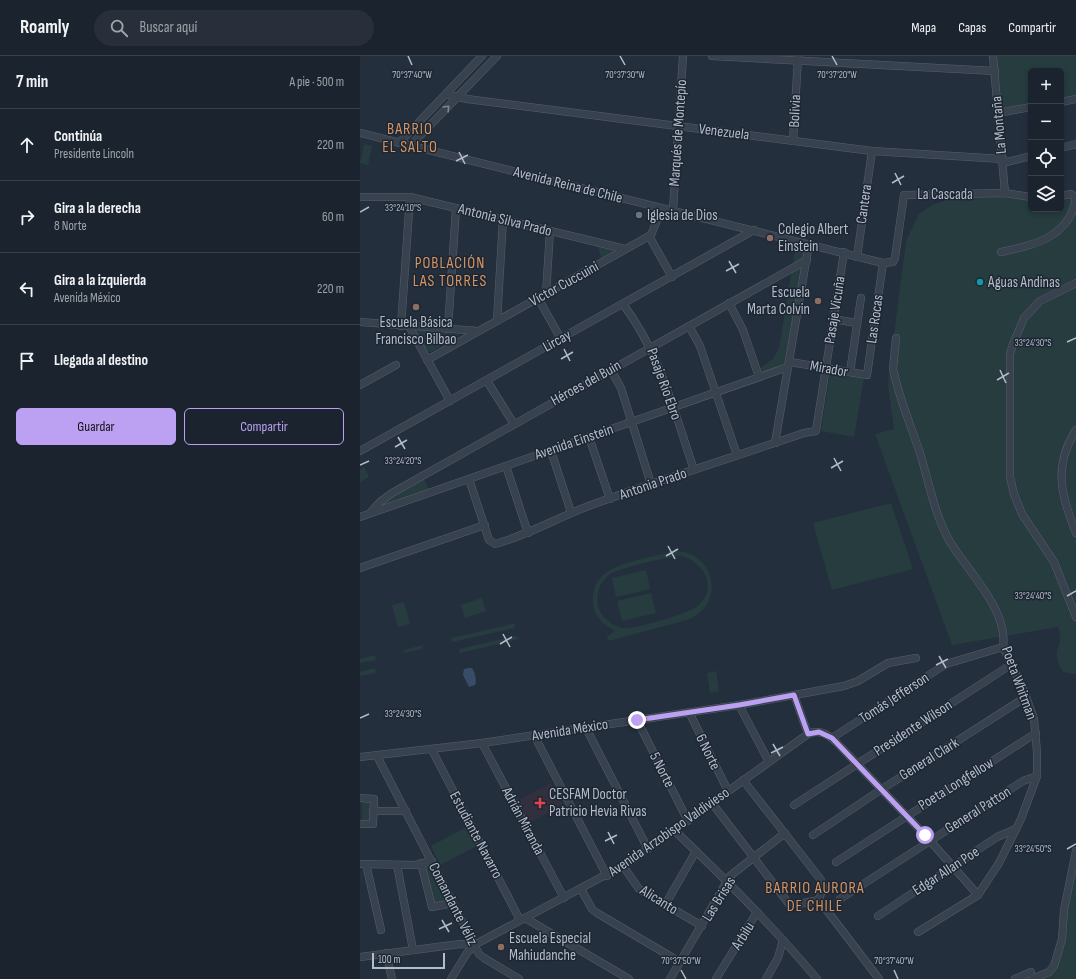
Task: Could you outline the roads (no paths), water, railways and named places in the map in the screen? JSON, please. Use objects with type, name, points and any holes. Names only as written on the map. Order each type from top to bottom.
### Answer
[{"type":"street","points":[[399,143],[482,56]]},
{"type":"street","points":[[410,146],[496,56]]},
{"type":"street","name":"Marqués de Montepío","points":[[673,210],[684,56]]},
{"type":"street","points":[[712,56],[798,58],[994,71]]},
{"type":"street","name":"La Montaña","points":[[993,56],[1005,193]]},
{"type":"street","name":"Bolivia","points":[[793,141],[798,58]]},
{"type":"street","name":"Venezuela","points":[[446,94],[457,97],[679,127],[872,150],[1003,161],[1028,157]]},
{"type":"street","points":[[1064,101],[1076,99]]},
{"type":"street","points":[[998,113],[1028,108]]},
{"type":"street","name":"Avenida Reina de Chile","points":[[360,133],[844,252],[857,257],[883,263],[893,262]]},
{"type":"street","points":[[1064,147],[1076,144]]},
{"type":"street","name":"Cantera","points":[[857,257],[872,150]]},
{"type":"street","name":"La Cascada","points":[[893,262],[895,258],[904,195],[1005,193],[1028,197]]},
{"type":"street","points":[[1001,252],[1025,247],[1054,236],[1066,221],[1075,206],[1076,197],[1071,194],[1064,195]]},
{"type":"street","name":"Antonia Silva Prado","points":[[360,197],[410,197],[625,249]]},
{"type":"street","points":[[401,326],[410,197]]},
{"type":"street","points":[[448,329],[456,208]]},
{"type":"street","name":"Marqués de Montepío","points":[[649,236],[653,232],[662,208]]},
{"type":"street","points":[[496,321],[503,219]]},
{"type":"street","name":"Lircay","points":[[360,451],[754,230]]},
{"type":"street","points":[[546,294],[550,231]]},
{"type":"street","points":[[649,236],[672,277]]},
{"type":"street","name":"Víctor Cuccuini","points":[[427,360],[649,236]]},
{"type":"street","points":[[775,443],[809,244]]},
{"type":"street","name":"Pasaje Vicuña","points":[[816,431],[844,252]]},
{"type":"street","name":"Héroes del Buin","points":[[370,513],[380,502],[392,493],[806,260]]},
{"type":"street","name":"Las Rocas","points":[[867,375],[883,263]]},
{"type":"street","points":[[1076,283],[1040,301],[1024,318],[1013,344],[1010,378],[1010,477],[1014,494],[1022,514],[1054,562],[1076,617]]},
{"type":"street","points":[[538,298],[561,339]]},
{"type":"street","points":[[850,372],[861,298]]},
{"type":"street","points":[[729,303],[743,330],[759,377]]},
{"type":"street","name":"Pasaje Río Ebro","points":[[623,304],[639,326],[658,363],[694,470]]},
{"type":"street","points":[[833,319],[857,323]]},
{"type":"street","points":[[360,322],[478,331]]},
{"type":"street","points":[[409,326],[450,401]]},
{"type":"street","points":[[689,326],[700,346],[737,455]]},
{"type":"street","name":"Poeta Whitman","points":[[896,338],[893,369],[934,505],[948,539],[993,605],[1002,629],[1003,647],[1026,697],[1034,720],[1036,733],[1037,776],[1016,829],[999,863],[978,895],[918,932]]},
{"type":"street","name":"Mirador","points":[[789,364],[867,375]]},
{"type":"street","name":"Avenida Einstein","points":[[360,517],[673,408],[759,377],[789,364]]},
{"type":"street","points":[[360,385],[396,366]]},
{"type":"street","points":[[611,370],[621,388],[651,484]]},
{"type":"street","points":[[487,381],[514,424]]},
{"type":"street","points":[[1076,430],[1066,449],[1061,480],[1063,498],[1076,533]]},
{"type":"street","name":"Antonia Prado","points":[[484,525],[492,543],[496,543],[528,532],[571,512],[610,498],[804,433],[816,431]]},
{"type":"street","points":[[589,437],[610,498]]},
{"type":"street","points":[[551,451],[571,512]]},
{"type":"street","points":[[506,466],[528,532]]},
{"type":"street","points":[[360,568],[484,525],[469,479]]},
{"type":"street","name":"Tomás Jefferson","points":[[832,738],[946,664],[1003,647]]},
{"type":"street","name":"Avenida México","points":[[360,757],[482,744],[739,705],[852,684],[888,662],[916,658]]},
{"type":"street","name":"Presidente Wilson","points":[[794,806],[1012,664]]},
{"type":"street","points":[[794,695],[808,734],[819,732],[832,738],[930,840],[978,895]]},
{"type":"street","name":"General Clark","points":[[813,835],[1026,697]]},
{"type":"street","points":[[739,705],[769,762]]},
{"type":"street","name":"6 Norte","points":[[688,712],[728,791]]},
{"type":"street","name":"5 Norte","points":[[637,720],[688,821]]},
{"type":"street","points":[[586,728],[648,849]]},
{"type":"street","name":"Poeta Longfellow","points":[[836,862],[1036,733]]},
{"type":"street","name":"Avenida Arzobispo Valdivieso","points":[[451,979],[467,953],[474,945],[607,876],[623,866],[808,734]]},
{"type":"street","points":[[534,735],[607,876]]},
{"type":"street","name":"Adrián Miranda","points":[[482,744],[564,898]]},
{"type":"street","name":"Estudiante Navarro","points":[[432,750],[523,919]]},
{"type":"street","name":"Comandante Véliz","points":[[376,756],[454,903],[474,945],[484,958],[519,979]]},
{"type":"street","name":"General Patton","points":[[840,899],[1023,781],[1037,776]]},
{"type":"street","points":[[743,780],[821,880],[823,887],[819,900]]},
{"type":"street","points":[[360,798],[374,798],[373,824],[360,824]]},
{"type":"street","points":[[712,803],[790,904],[793,905],[819,900]]},
{"type":"street","points":[[373,811],[406,811]]},
{"type":"street","name":"Edgar Allan Poe","points":[[878,916],[997,837],[1016,829]]},
{"type":"street","points":[[674,830],[727,880],[817,979]]},
{"type":"street","name":"Las Brisas","points":[[670,979],[730,876],[785,833]]},
{"type":"street","points":[[665,905],[696,851]]},
{"type":"street","points":[[1014,979],[1049,972],[1054,966],[1062,939],[1064,910],[1076,851]]},
{"type":"street","points":[[381,930],[363,864],[397,865],[432,861]]},
{"type":"street","points":[[421,863],[432,907],[454,903]]},
{"type":"street","points":[[397,865],[413,950]]},
{"type":"street","name":"Alicanto","points":[[623,866],[637,887],[702,926]]},
{"type":"street","points":[[581,889],[592,909],[597,913],[680,962]]},
{"type":"street","points":[[819,900],[879,979]]},
{"type":"street","name":"Arbilu","points":[[716,979],[757,912]]},
{"type":"street","points":[[523,919],[628,979]]},
{"type":"street","points":[[766,979],[778,958],[783,940]]},
{"type":"street","points":[[360,957],[460,944],[474,945]]},
{"type":"street","points":[[386,953],[392,979]]},
{"type":"water","points":[[472,668],[476,679],[475,685],[469,687],[463,675],[464,669]]},
{"type":"place","name":"Iglesia de Dios","points":[[639,215]]},
{"type":"place","name":"Colegio Albert Einstein","points":[[770,238]]},
{"type":"place","name":"Aguas Andinas","points":[[980,282]]},
{"type":"place","name":"Escuela Marta Colvin","points":[[818,301]]},
{"type":"place","name":"Escuela Básica Francisco Bilbao","points":[[416,307]]},
{"type":"place","name":"CESFAM Doctor Patricio Hevia Rivas","points":[[540,803]]},
{"type":"place","name":"Escuela Especial Mahiudanche","points":[[501,947]]},
{"type":"district","name":"BARRIO EL SALTO","points":[[410,138]]},
{"type":"district","name":"POBLACIÓN LAS TORRES","points":[[450,272]]},
{"type":"district","name":"BARRIO AURORA DE CHILE","points":[[815,897]]}]
